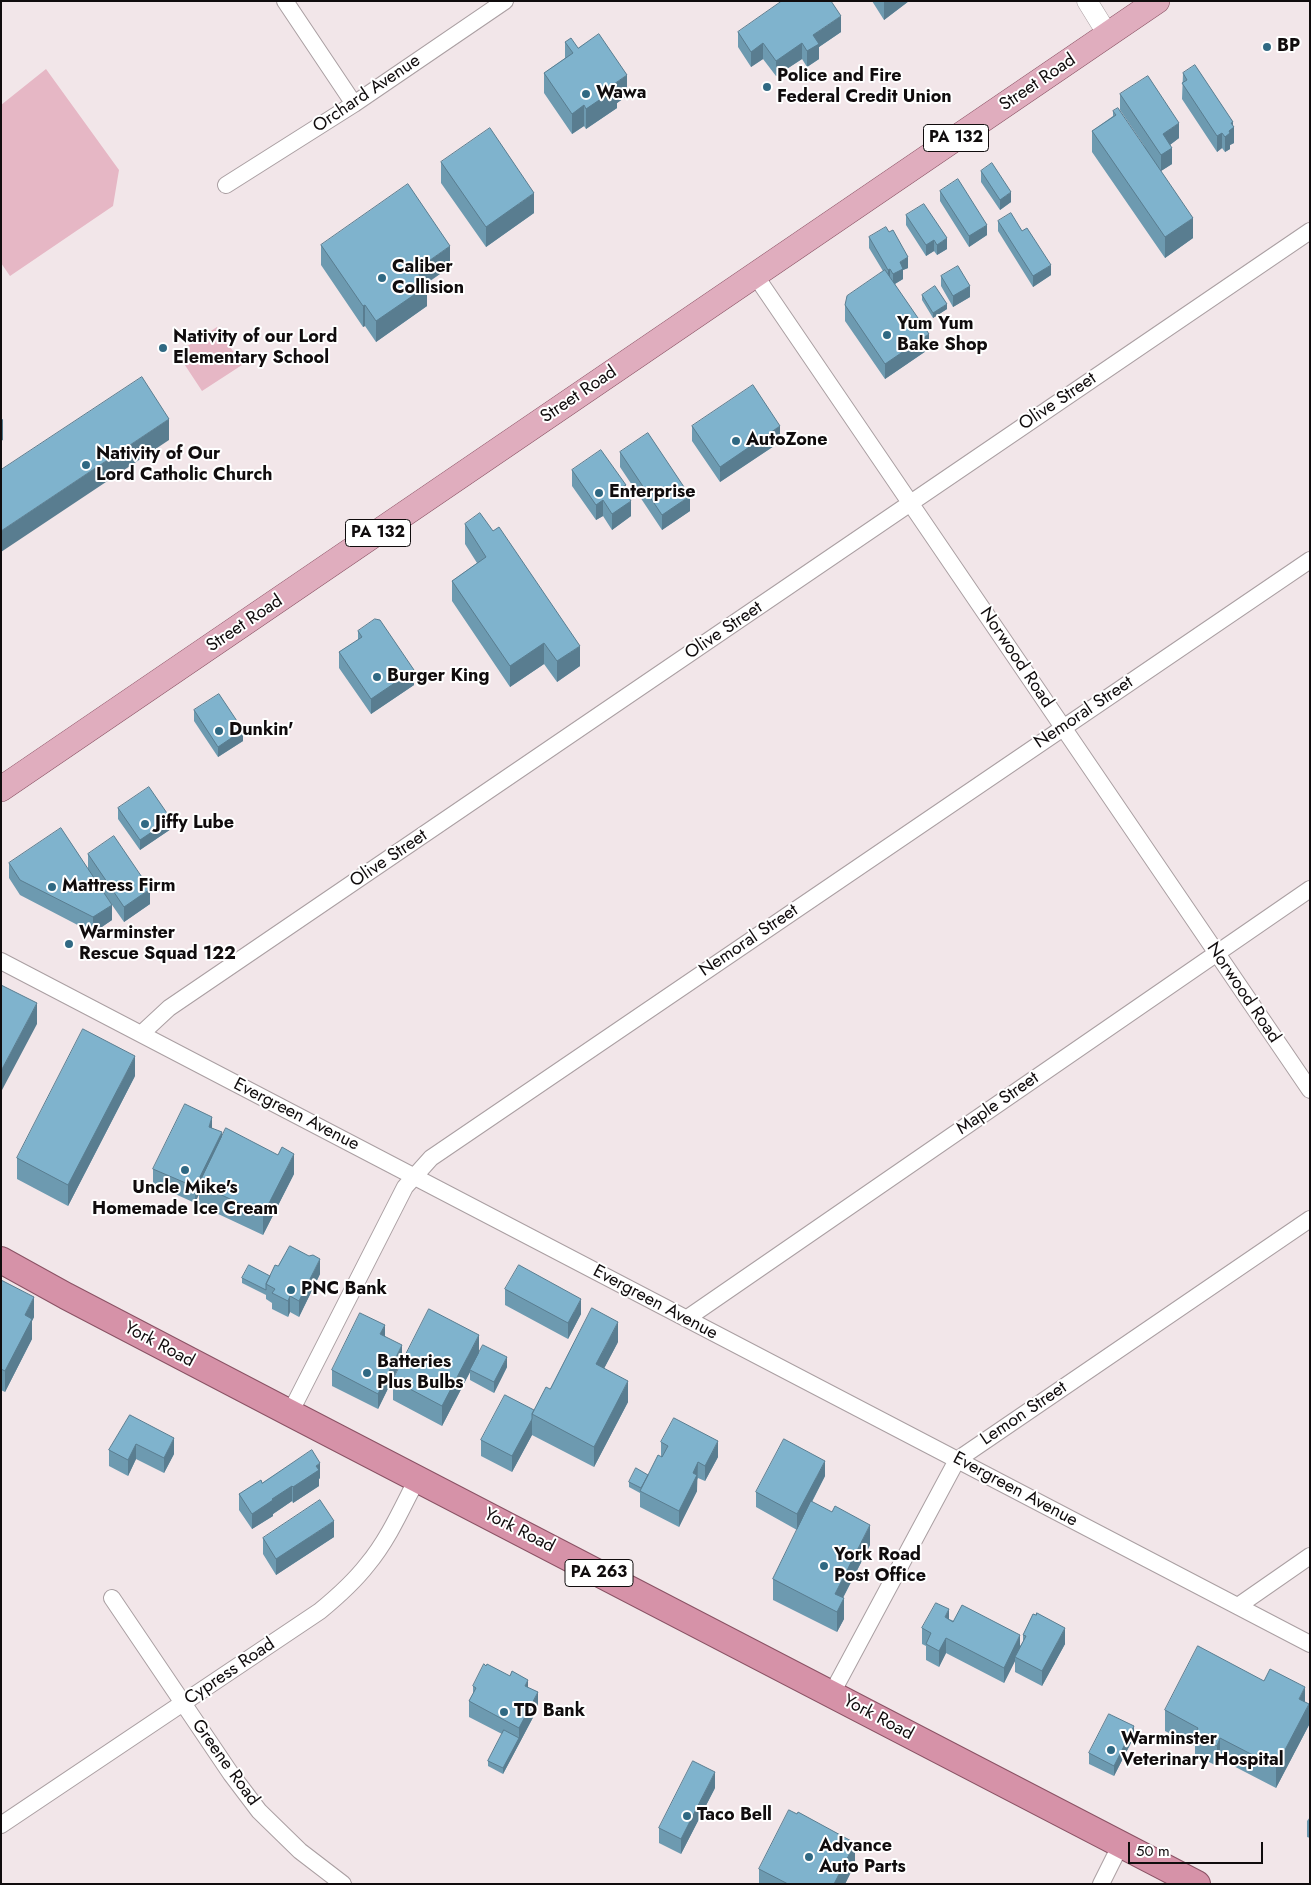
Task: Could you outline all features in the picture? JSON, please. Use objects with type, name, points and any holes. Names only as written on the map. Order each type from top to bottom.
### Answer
[{"type":"highway","name":"York Road","points":[[1,1260],[290,1413],[1197,1884]]},
{"type":"main road","name":"Street Road","points":[[1,789],[1157,1]]},
{"type":"street","points":[[285,1],[354,104]]},
{"type":"street","name":"Orchard Avenue","points":[[226,185],[354,104],[505,1]]},
{"type":"street","points":[[1087,1],[1108,35]]},
{"type":"street","name":"Olive Street","points":[[140,1034],[169,1008],[1310,231]]},
{"type":"street","name":"Norwood Road","points":[[755,276],[911,502],[1310,1090]]},
{"type":"street","name":"Nemoral Street","points":[[290,1413],[405,1187],[431,1158],[1310,560]]},
{"type":"street","name":"Maple Street","points":[[686,1319],[1310,889]]},
{"type":"street","name":"Evergreen Avenue","points":[[1,961],[1310,1644]]},
{"type":"street","name":"Lemon Street","points":[[832,1694],[957,1460],[1310,1219]]},
{"type":"street","name":"Cypress Road","points":[[1,1825],[320,1611],[346,1589],[368,1565],[386,1538],[417,1479]]},
{"type":"street","points":[[1238,1606],[1310,1556]]},
{"type":"street","name":"Greene Road","points":[[112,1598],[231,1774],[259,1810],[300,1852],[333,1881]]},
{"type":"street","points":[[1101,1884],[1121,1844]]},
{"type":"shaded area","points":[[46,69],[119,170],[113,206],[10,276],[1,263],[1,105]]},
{"type":"shaded area","points":[[217,327],[242,365],[202,391],[177,353]]},
{"type":"building","points":[[782,1],[831,1],[841,16],[813,35],[819,44],[807,51],[802,43],[776,61],[763,43],[751,52],[738,32]]},
{"type":"building","points":[[599,34],[627,75],[614,84],[617,88],[586,109],[584,105],[572,114],[544,73],[573,53],[565,42],[571,38],[578,48]]},
{"type":"building","points":[[1195,65],[1233,122],[1231,123],[1234,127],[1225,137],[1222,133],[1217,136],[1182,83],[1187,80],[1183,73]]},
{"type":"building","points":[[1148,76],[1179,123],[1163,134],[1172,148],[1161,155],[1120,94]]},
{"type":"building","points":[[1118,108],[1193,218],[1165,237],[1092,131],[1116,115],[1113,111]]},
{"type":"building","points":[[490,128],[534,193],[486,227],[441,162]]},
{"type":"building","points":[[992,163],[1011,192],[1000,200],[981,171]]},
{"type":"building","points":[[958,179],[987,225],[969,236],[940,191]]},
{"type":"building","name":"Caliber Collision","points":[[408,184],[450,246],[416,270],[427,286],[376,321],[365,305],[363,306],[321,245]]},
{"type":"building","points":[[924,204],[947,238],[937,245],[934,240],[926,245],[906,215]]},
{"type":"building","points":[[1011,213],[1022,231],[1027,228],[1051,265],[1033,276],[998,221]]},
{"type":"building","points":[[886,227],[889,232],[893,230],[908,257],[900,262],[903,269],[893,274],[890,269],[888,270],[869,237]]},
{"type":"building","points":[[958,266],[970,286],[953,296],[941,276]]},
{"type":"building","name":"Yum Yum Bake Shop","points":[[885,270],[929,334],[885,364],[845,305],[847,296]]},
{"type":"building","points":[[935,286],[947,304],[933,313],[922,295]]},
{"type":"building","name":"Nativity of Our Lord Catholic Church","points":[[142,377],[169,419],[1,531],[1,470]]},
{"type":"building","name":"AutoZone","points":[[753,385],[780,426],[720,467],[692,426]]},
{"type":"building","points":[[648,433],[690,496],[662,515],[620,452]]},
{"type":"building","points":[[601,450],[626,485],[622,487],[631,501],[612,514],[603,500],[596,505],[572,470]]},
{"type":"building","points":[[480,513],[493,531],[499,527],[580,646],[557,661],[544,643],[510,666],[452,581],[486,557],[465,524]]},
{"type":"building","name":"Burger King","points":[[375,619],[380,620],[414,670],[371,699],[339,652],[362,637],[358,631]]},
{"type":"building","name":"Dunkin'","points":[[219,694],[243,730],[218,747],[194,710]]},
{"type":"building","name":"Jiffy Lube","points":[[149,787],[171,819],[140,840],[118,808]]},
{"type":"building","name":"Mattress Firm","points":[[61,828],[112,905],[93,917],[20,880],[9,863]]},
{"type":"building","points":[[114,836],[150,889],[124,907],[88,854]]},
{"type":"building","points":[[1,985],[37,1003],[1,1071]]},
{"type":"building","points":[[83,1029],[135,1056],[68,1185],[17,1158]]},
{"type":"building","name":"Uncle Mike's Homemade Ice Cream","points":[[185,1104],[212,1117],[209,1127],[222,1132],[195,1187],[153,1169]]},
{"type":"building","points":[[226,1128],[278,1155],[282,1147],[294,1154],[263,1215],[199,1184]]},
{"type":"building","points":[[290,1246],[309,1256],[313,1255],[320,1259],[299,1301],[290,1296],[288,1301],[272,1293],[275,1289],[266,1284],[275,1265],[278,1266]]},
{"type":"building","points":[[249,1265],[270,1276],[266,1284],[266,1290],[242,1278]]},
{"type":"building","points":[[519,1265],[581,1299],[568,1323],[505,1289]]},
{"type":"building","points":[[1,1280],[34,1297],[25,1315],[32,1319],[5,1371],[1,1369]]},
{"type":"building","points":[[592,1308],[618,1322],[596,1364],[628,1381],[594,1447],[532,1414],[546,1387],[550,1389]]},
{"type":"building","points":[[429,1309],[479,1335],[442,1406],[393,1380]]},
{"type":"building","name":"Batteries Plus Bulbs","points":[[360,1313],[385,1325],[380,1334],[402,1345],[378,1394],[332,1370]]},
{"type":"building","points":[[483,1345],[507,1357],[494,1382],[470,1370]]},
{"type":"building","points":[[505,1395],[534,1410],[532,1419],[512,1456],[481,1440]]},
{"type":"building","points":[[130,1415],[174,1438],[164,1458],[136,1444],[128,1460],[109,1450]]},
{"type":"building","points":[[674,1418],[718,1441],[705,1466],[698,1462],[693,1473],[697,1475],[679,1511],[640,1491],[658,1455],[662,1457],[668,1446],[661,1442]]},
{"type":"building","points":[[784,1439],[825,1461],[797,1514],[756,1492]]},
{"type":"building","points":[[312,1450],[320,1463],[316,1466],[319,1470],[272,1499],[252,1514],[239,1494],[261,1480],[262,1483]]},
{"type":"building","points":[[636,1468],[648,1475],[641,1488],[629,1482]]},
{"type":"building","points":[[320,1500],[334,1521],[276,1559],[263,1538]]},
{"type":"building","name":"York Road Post Office","points":[[811,1501],[832,1512],[835,1506],[870,1525],[835,1594],[844,1598],[837,1612],[773,1579]]},
{"type":"building","points":[[936,1603],[949,1609],[945,1617],[953,1622],[962,1605],[1020,1635],[1004,1668],[946,1638],[939,1651],[926,1644],[931,1633],[922,1628]]},
{"type":"building","points":[[1037,1613],[1065,1628],[1042,1671],[1015,1657],[1026,1636],[1023,1635],[1033,1614],[1036,1615]]},
{"type":"building","points":[[1198,1646],[1264,1681],[1270,1669],[1305,1687],[1299,1699],[1309,1704],[1276,1767],[1220,1738],[1217,1746],[1195,1734],[1198,1728],[1165,1710]]},
{"type":"building","name":"TD Bank","points":[[484,1664],[510,1676],[512,1671],[528,1680],[525,1686],[538,1692],[519,1728],[469,1701],[476,1688],[473,1686]]},
{"type":"building","name":"Warminster Veterinary Hospital","points":[[1109,1714],[1134,1726],[1114,1766],[1089,1753]]},
{"type":"building","points":[[504,1730],[519,1738],[503,1768],[488,1761]]},
{"type":"building","points":[[693,1761],[715,1772],[681,1839],[659,1828]]},
{"type":"building","points":[[789,1810],[797,1814],[798,1812],[855,1843],[834,1884],[788,1884],[759,1869]]},
{"type":"place","name":"BP","points":[[1267,47]]},
{"type":"place","name":"Police and Fire Federal Credit Union","points":[[767,87]]},
{"type":"place","name":"Wawa","points":[[586,94]]},
{"type":"place","name":"Caliber Collision","points":[[382,278]]},
{"type":"place","name":"Yum Yum Bake Shop","points":[[887,335]]},
{"type":"place","name":"Nativity of our Lord Elementary School","points":[[163,348]]},
{"type":"place","name":"AutoZone","points":[[736,441]]},
{"type":"place","name":"Nativity of Our Lord Catholic Church","points":[[86,465]]},
{"type":"place","name":"Enterprise","points":[[599,493]]},
{"type":"place","name":"Burger King","points":[[377,677]]},
{"type":"place","name":"Dunkin'","points":[[219,731]]},
{"type":"place","name":"Jiffy Lube","points":[[145,824]]},
{"type":"place","name":"Mattress Firm","points":[[52,887]]},
{"type":"place","name":"Warminster Rescue Squad 122","points":[[69,944]]},
{"type":"place","name":"Uncle Mike's Homemade Ice Cream","points":[[185,1170]]},
{"type":"place","name":"PNC Bank","points":[[291,1290]]},
{"type":"place","name":"Batteries Plus Bulbs","points":[[367,1373]]},
{"type":"place","name":"York Road Post Office","points":[[824,1566]]},
{"type":"place","name":"TD Bank","points":[[504,1712]]},
{"type":"place","name":"Warminster Veterinary Hospital","points":[[1111,1750]]},
{"type":"place","name":"Taco Bell","points":[[687,1816]]},
{"type":"place","name":"Advance Auto Parts","points":[[809,1857]]}]
